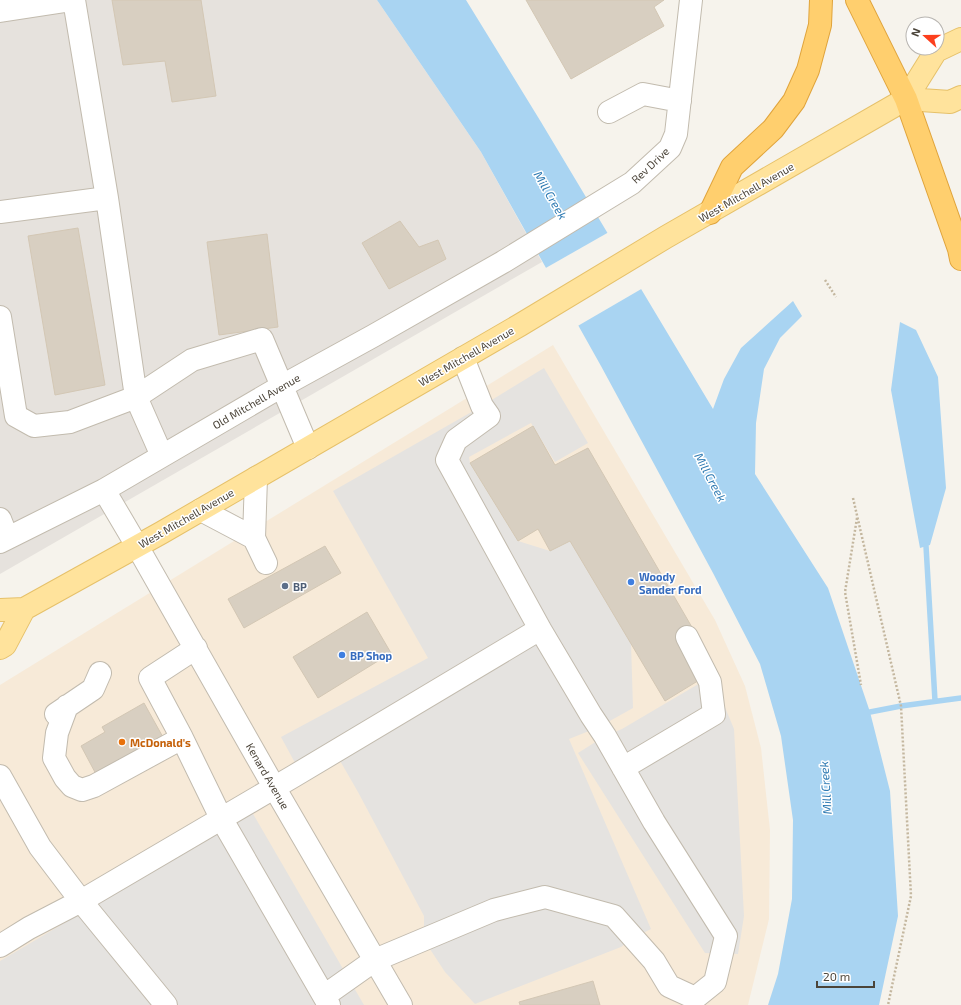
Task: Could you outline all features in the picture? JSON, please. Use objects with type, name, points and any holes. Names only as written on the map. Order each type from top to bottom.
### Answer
[{"type":"highway","points":[[710,213],[732,167],[773,128],[794,102],[808,70],[820,25],[821,0]]},
{"type":"highway","points":[[857,0],[906,99],[959,249],[961,259]]},
{"type":"main road","name":"West Mitchell Avenue","points":[[0,610],[24,609],[201,510],[520,325],[666,237],[906,99],[936,51],[961,39]]},
{"type":"main road","points":[[906,99],[950,102],[961,97]]},
{"type":"main road","points":[[0,648],[5,645],[24,609]]},
{"type":"street","points":[[0,11],[31,3],[73,0],[107,198],[136,397],[162,456]]},
{"type":"street","name":"Rev Drive","points":[[503,262],[632,183],[670,148],[676,134],[691,0]]},
{"type":"street","points":[[609,112],[643,94],[680,101]]},
{"type":"street","points":[[0,212],[107,198]]},
{"type":"street","name":"Old Mitchell Avenue","points":[[2,533],[104,490],[282,386],[503,262]]},
{"type":"street","points":[[0,318],[16,416],[34,426],[70,422],[136,397],[192,360],[262,339],[308,448]]},
{"type":"street","points":[[196,648],[150,678],[182,738],[221,818],[327,1000],[375,960],[494,910],[546,897],[614,916],[654,961],[669,986],[695,998],[715,982],[726,936],[654,822],[540,629],[446,460],[456,440],[489,416],[482,406],[463,358]]},
{"type":"street","points":[[256,478],[254,538],[266,563]]},
{"type":"street","points":[[104,490],[137,546]]},
{"type":"street","points":[[201,510],[254,538]]},
{"type":"street","name":"Kenard Avenue","points":[[137,546],[274,787],[401,1005]]},
{"type":"street","points":[[0,946],[29,928],[81,901],[540,629]]},
{"type":"street","points":[[623,768],[714,714],[710,682],[687,637]]},
{"type":"street","points":[[100,673],[93,689],[50,718],[44,725],[42,735],[65,778],[72,786],[82,790],[94,786],[182,738]]},
{"type":"street","points":[[0,776],[40,847],[81,901],[166,1005]]},
{"type":"path","points":[[825,280],[836,297]]},
{"type":"path","points":[[853,498],[901,706],[911,896],[888,1005]]},
{"type":"path","points":[[857,515],[845,592],[861,685]]},
{"type":"shaded area","points":[[0,0],[377,0],[481,152],[542,262],[0,574]]},
{"type":"shaded area","points":[[553,345],[715,620],[745,686],[761,748],[770,830],[769,919],[748,1005],[0,1005],[0,685]]},
{"type":"shaded area","points":[[544,368],[588,443],[555,462],[531,423],[469,457],[470,463],[518,541],[550,551],[570,541],[631,643],[633,708],[599,727],[569,739],[651,929],[633,938],[621,947],[475,1004],[445,972],[424,940],[424,916],[339,759],[300,772],[281,737],[428,658],[333,491],[482,406]]},
{"type":"shaded area","points":[[712,676],[734,729],[744,916],[738,954],[705,953],[578,753],[605,736],[622,729]]},
{"type":"shaded area","points":[[252,812],[364,1005],[0,1005],[0,961]]},
{"type":"water","name":"Mill Creek","points":[[377,0],[466,0],[713,409],[724,379],[741,348],[793,301],[802,316],[780,338],[764,369],[756,423],[755,474],[828,588],[870,712],[890,791],[898,916],[879,1005],[768,1005],[778,974],[792,899],[793,820],[781,736],[760,664],[713,573],[601,366],[481,152]]},
{"type":"water","points":[[900,322],[916,330],[938,377],[946,488],[930,545],[920,548],[891,390]]},
{"type":"pier","points":[[609,232],[643,288],[576,327],[544,269]]},
{"type":"building","points":[[112,0],[201,0],[216,96],[172,102],[165,61],[123,65]]},
{"type":"building","points":[[526,0],[664,0],[654,7],[664,26],[571,79]]},
{"type":"building","points":[[400,221],[419,247],[438,240],[446,259],[389,289],[362,243]]},
{"type":"building","points":[[78,228],[105,385],[55,395],[28,236]]},
{"type":"building","points":[[267,234],[278,327],[219,335],[207,242]]},
{"type":"building","name":"Woody Sander Ford","points":[[533,426],[555,465],[588,448],[693,629],[701,679],[665,701],[570,541],[550,551],[538,529],[518,541],[470,463]]},
{"type":"building","name":"BP","points":[[325,546],[341,573],[244,628],[228,599]]},
{"type":"building","name":"BP Shop","points":[[367,612],[391,653],[318,698],[293,657]]},
{"type":"building","name":"McDonald's","points":[[144,703],[164,739],[97,776],[81,746],[105,732],[102,727]]},
{"type":"building","points":[[593,981],[600,1005],[520,1005],[519,1002]]},
{"type":"waterway","points":[[926,546],[935,701]]},
{"type":"waterway","points":[[870,712],[901,706],[961,698]]},
{"type":"place","name":"Woody Sander Ford","points":[[631,582]]},
{"type":"place","name":"BP","points":[[285,586]]},
{"type":"place","name":"BP Shop","points":[[342,655]]},
{"type":"place","name":"McDonald's","points":[[122,742]]}]
